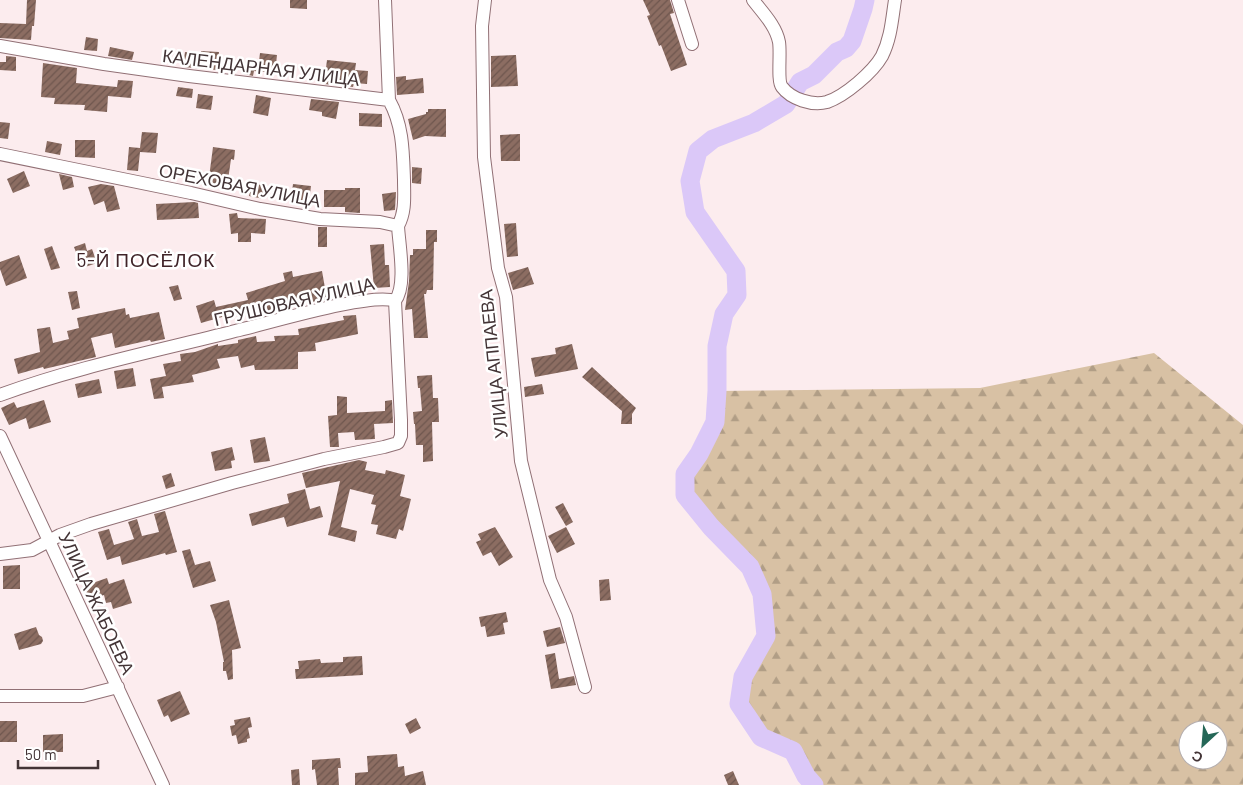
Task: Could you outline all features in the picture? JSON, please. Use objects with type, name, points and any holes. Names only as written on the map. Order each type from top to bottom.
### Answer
[{"type":"street","points":[[385,0],[389,100],[396,113],[402,142],[404,212],[398,226],[401,284],[400,292],[395,301]]},
{"type":"street","name":"УЛИЦА АППАЕВА","points":[[485,0],[482,26],[484,156],[497,259],[506,297],[521,462],[550,580],[569,626],[585,687]]},
{"type":"street","points":[[678,0],[692,44]]},
{"type":"street","points":[[753,0],[773,26],[776,33],[780,53],[779,82],[781,87],[797,98],[820,103],[827,102],[843,94],[863,78],[878,62],[890,35],[895,0]]},
{"type":"street","name":"КАЛЕНДАРНАЯ УЛИЦА","points":[[0,46],[189,76],[389,100]]},
{"type":"street","name":"ОРЕХОВАЯ УЛИЦА","points":[[0,154],[260,209],[320,219],[380,222],[398,226]]},
{"type":"street","name":"ГРУШОВАЯ УЛИЦА","points":[[0,394],[94,367],[320,310],[380,298],[395,301],[401,420],[401,436],[398,443],[384,448],[324,459],[215,488],[91,524],[49,541]]},
{"type":"street","name":"УЛИЦА ЖАБОЕВА","points":[[0,436],[163,785]]},
{"type":"street","points":[[0,554],[32,550],[49,541]]},
{"type":"street","points":[[0,696],[83,696],[118,687]]},
{"type":"green space","points":[[1154,353],[1243,425],[1243,785],[814,785],[806,776],[793,751],[761,737],[739,704],[743,677],[766,636],[762,594],[750,567],[711,527],[685,495],[685,474],[699,454],[715,422],[717,391],[980,388]]},
{"type":"building","points":[[27,0],[36,0],[31,40],[0,38],[0,23],[26,24]]},
{"type":"building","points":[[290,0],[307,0],[307,9],[290,8]]},
{"type":"building","points":[[643,0],[670,0],[674,13],[670,14],[687,65],[671,71],[647,16],[650,15]]},
{"type":"building","points":[[86,37],[98,39],[97,51],[84,50]]},
{"type":"building","points":[[110,47],[134,52],[132,60],[108,56]]},
{"type":"building","points":[[201,51],[219,52],[217,70],[183,67],[185,52],[201,54]]},
{"type":"building","points":[[260,53],[277,55],[275,73],[254,71],[253,76],[244,74],[246,60],[259,61]]},
{"type":"building","points":[[516,55],[518,86],[491,87],[491,56]]},
{"type":"building","points":[[6,56],[16,57],[16,71],[0,70],[0,62],[6,62]]},
{"type":"building","points":[[327,60],[356,63],[355,70],[368,71],[367,84],[354,83],[353,87],[324,84]]},
{"type":"building","points":[[43,63],[77,68],[76,83],[117,87],[118,80],[133,81],[131,98],[108,96],[107,112],[84,110],[85,105],[54,104],[55,98],[41,97]]},
{"type":"building","points":[[406,76],[406,80],[423,78],[424,93],[397,95],[396,77]]},
{"type":"building","points":[[178,87],[193,89],[192,98],[176,96]]},
{"type":"building","points":[[198,94],[213,96],[211,110],[196,108]]},
{"type":"building","points":[[256,95],[271,98],[268,116],[253,113]]},
{"type":"building","points":[[311,99],[339,102],[336,119],[322,116],[322,112],[309,110]]},
{"type":"building","points":[[428,109],[446,109],[446,137],[425,136],[413,140],[408,119],[426,114]]},
{"type":"building","points":[[359,113],[382,114],[382,127],[359,126]]},
{"type":"building","points":[[0,122],[10,123],[8,139],[0,138]]},
{"type":"building","points":[[142,132],[158,133],[156,153],[140,152],[138,171],[127,170],[129,147],[140,148]]},
{"type":"building","points":[[520,134],[520,161],[501,161],[500,135]]},
{"type":"building","points":[[75,140],[95,140],[95,158],[75,157]]},
{"type":"building","points":[[47,141],[62,144],[60,155],[45,152]]},
{"type":"building","points":[[213,147],[235,150],[234,160],[231,159],[227,187],[208,185]]},
{"type":"building","points":[[412,167],[422,168],[421,184],[412,183]]},
{"type":"building","points":[[24,171],[30,186],[13,193],[7,179]]},
{"type":"building","points":[[59,174],[72,177],[74,187],[63,190]]},
{"type":"building","points":[[252,183],[266,186],[264,199],[249,196]]},
{"type":"building","points":[[101,184],[114,186],[120,209],[107,212],[104,201],[94,205],[88,187]]},
{"type":"building","points":[[293,184],[311,186],[309,202],[291,199]]},
{"type":"building","points":[[345,188],[360,188],[360,213],[345,212],[345,207],[324,207],[324,190],[345,190]]},
{"type":"building","points":[[396,192],[395,210],[384,211],[382,194]]},
{"type":"building","points":[[198,203],[199,218],[157,220],[156,204]]},
{"type":"building","points":[[237,213],[238,218],[266,219],[265,234],[251,233],[251,242],[238,242],[238,233],[231,234],[229,214]]},
{"type":"building","points":[[516,223],[518,256],[507,257],[504,224]]},
{"type":"building","points":[[318,227],[327,227],[327,247],[318,247]]},
{"type":"building","points":[[426,230],[437,230],[437,242],[434,242],[433,290],[427,290],[426,294],[424,294],[428,338],[414,338],[412,309],[405,310],[410,255],[413,255],[413,249],[426,249]]},
{"type":"building","points":[[85,243],[87,251],[92,249],[97,263],[82,268],[74,247]]},
{"type":"building","points":[[384,244],[385,265],[389,265],[390,287],[374,288],[370,245]]},
{"type":"building","points":[[52,246],[60,268],[51,270],[44,249]]},
{"type":"building","points":[[19,255],[27,278],[6,286],[0,269],[0,262]]},
{"type":"building","points":[[528,267],[534,284],[513,290],[508,273]]},
{"type":"building","points":[[292,271],[293,277],[322,271],[325,288],[346,286],[347,295],[326,297],[326,300],[290,305],[252,316],[250,309],[201,323],[196,306],[214,300],[216,307],[248,300],[246,293],[285,281],[283,273]]},
{"type":"building","points":[[178,285],[182,299],[174,301],[169,287]]},
{"type":"building","points":[[77,291],[80,308],[72,310],[68,292]]},
{"type":"building","points":[[125,308],[126,315],[129,314],[130,318],[159,312],[165,339],[151,342],[150,340],[115,348],[112,333],[91,338],[96,357],[44,369],[43,367],[18,374],[14,359],[40,352],[37,329],[50,327],[53,343],[69,339],[67,331],[79,328],[77,318]]},
{"type":"building","points":[[356,315],[358,334],[315,343],[316,351],[298,352],[298,369],[255,370],[254,365],[241,368],[238,356],[217,359],[220,368],[192,375],[194,382],[162,387],[164,398],[154,399],[150,379],[166,376],[163,364],[181,361],[180,354],[195,352],[218,344],[218,346],[238,343],[238,340],[256,336],[257,342],[275,341],[274,336],[299,335],[298,329],[344,320],[343,316]]},
{"type":"building","points":[[572,344],[578,369],[535,377],[531,358],[556,354],[555,348]]},
{"type":"building","points":[[592,367],[636,408],[632,414],[632,424],[621,424],[622,411],[582,377]]},
{"type":"building","points":[[133,368],[136,386],[117,389],[114,371]]},
{"type":"building","points":[[432,375],[433,398],[438,398],[439,422],[432,422],[433,461],[423,462],[423,445],[416,445],[413,412],[422,411],[417,376]]},
{"type":"building","points":[[99,379],[102,393],[78,398],[75,384]]},
{"type":"building","points":[[542,384],[544,394],[525,397],[524,387]]},
{"type":"building","points":[[337,396],[347,397],[347,413],[385,411],[385,401],[392,400],[393,423],[374,424],[375,439],[355,440],[354,432],[338,433],[339,447],[330,447],[328,416],[337,415]]},
{"type":"building","points":[[44,400],[51,422],[29,429],[26,418],[9,425],[1,408],[14,402],[17,408]]},
{"type":"building","points":[[265,437],[270,461],[254,463],[250,440]]},
{"type":"building","points":[[232,447],[235,460],[231,461],[232,468],[215,471],[211,452]]},
{"type":"building","points":[[359,460],[367,462],[365,470],[385,474],[386,470],[405,475],[400,496],[411,499],[403,531],[399,529],[396,539],[376,534],[378,525],[371,524],[376,505],[371,504],[374,495],[350,489],[341,527],[357,531],[355,542],[328,535],[340,481],[306,488],[302,473]]},
{"type":"building","points":[[171,473],[175,486],[166,489],[162,476]]},
{"type":"building","points":[[305,489],[310,509],[320,506],[323,517],[287,527],[284,517],[252,526],[249,514],[289,503],[287,494]]},
{"type":"building","points":[[563,503],[573,522],[566,526],[555,507]]},
{"type":"building","points":[[165,511],[177,552],[166,555],[165,553],[122,565],[120,556],[107,560],[98,532],[109,529],[114,545],[134,539],[128,522],[137,519],[142,536],[159,532],[154,514]]},
{"type":"building","points":[[495,527],[513,557],[499,566],[491,552],[483,556],[476,542],[481,540],[478,534]]},
{"type":"building","points":[[566,527],[575,544],[557,553],[548,536]]},
{"type":"building","points":[[190,549],[195,565],[210,561],[216,581],[193,588],[182,551]]},
{"type":"building","points":[[20,565],[20,589],[3,589],[3,566]]},
{"type":"building","points":[[107,578],[109,584],[124,579],[132,603],[113,609],[111,602],[106,603],[104,595],[89,600],[84,586]]},
{"type":"building","points":[[609,579],[611,600],[600,601],[599,580]]},
{"type":"building","points":[[229,600],[241,648],[232,650],[233,679],[228,680],[226,671],[223,671],[224,662],[216,622],[210,605]]},
{"type":"building","points":[[506,612],[508,622],[503,623],[505,634],[487,637],[485,626],[481,627],[479,617]]},
{"type":"building","points":[[36,627],[39,635],[42,637],[43,641],[41,644],[19,650],[14,634]]},
{"type":"building","points":[[560,627],[565,643],[547,647],[543,631]]},
{"type":"building","points":[[555,653],[559,679],[574,676],[576,685],[551,689],[545,655]]},
{"type":"building","points":[[362,656],[363,675],[296,679],[295,669],[299,669],[298,661],[320,659],[321,663],[343,662],[343,657]]},
{"type":"building","points":[[180,691],[190,714],[171,722],[168,715],[164,717],[157,700]]},
{"type":"building","points":[[250,717],[252,727],[248,728],[250,738],[247,739],[247,742],[238,744],[236,735],[232,736],[230,726],[235,725],[234,720]]},
{"type":"building","points":[[416,718],[421,728],[410,734],[405,724]]},
{"type":"building","points":[[0,721],[17,721],[17,742],[0,742]]},
{"type":"building","points":[[63,734],[63,752],[43,752],[43,735]]},
{"type":"building","points":[[397,754],[398,767],[404,766],[405,776],[423,771],[426,785],[355,785],[355,773],[368,772],[367,756]]},
{"type":"building","points":[[340,758],[341,768],[338,768],[339,785],[317,785],[315,769],[312,770],[312,760]]},
{"type":"building","points":[[299,769],[300,785],[292,785],[291,770]]},
{"type":"building","points":[[733,771],[739,785],[728,785],[724,775]]},
{"type":"waterway","points":[[814,785],[806,776],[793,751],[761,737],[739,704],[743,677],[766,636],[762,594],[750,567],[711,527],[685,495],[685,474],[699,454],[715,422],[717,346],[724,314],[737,295],[736,271],[695,212],[690,181],[698,151],[713,139],[754,123],[786,104],[800,82],[814,75],[837,52],[846,48],[852,41],[865,0]]},
{"type":"district","name":"5-Й ПОСЁЛОК","points":[[146,259]]}]
